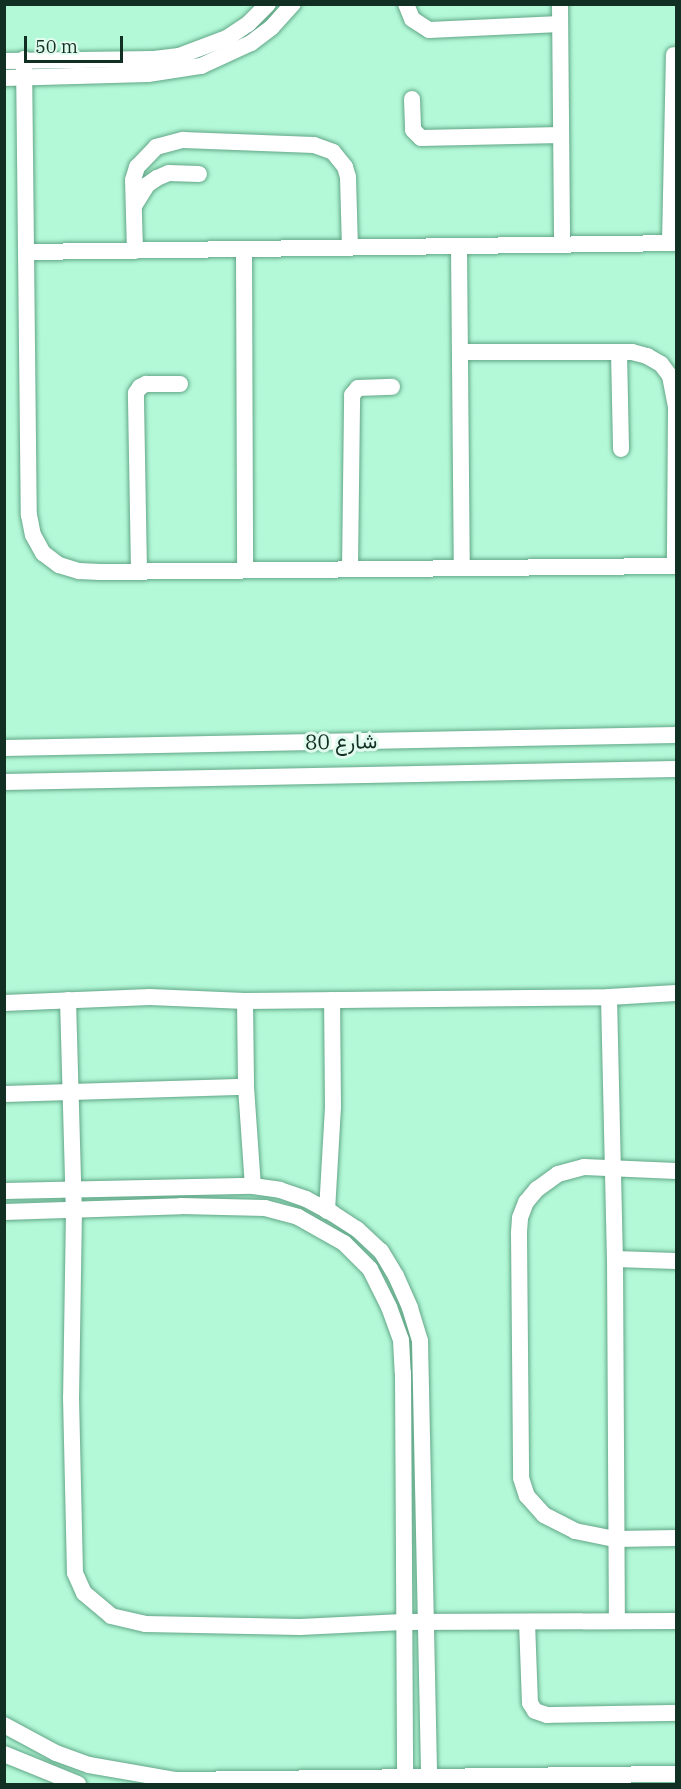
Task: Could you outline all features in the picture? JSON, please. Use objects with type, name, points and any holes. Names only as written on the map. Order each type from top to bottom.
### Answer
[{"type":"street","points":[[4,60],[154,59],[179,56],[226,38],[248,24],[268,4]]},
{"type":"street","points":[[4,78],[148,74],[175,72],[201,66],[250,43],[272,27],[293,4]]},
{"type":"street","points":[[406,4],[412,19],[429,30],[560,24]]},
{"type":"street","points":[[560,4],[562,245]]},
{"type":"street","points":[[27,252],[673,243],[674,55]]},
{"type":"street","points":[[24,59],[29,515],[33,535],[43,553],[59,565],[79,572],[676,566],[675,391],[670,376],[661,364],[647,356],[619,352],[460,352]]},
{"type":"street","points":[[412,99],[413,130],[420,138],[561,135]]},
{"type":"street","points":[[135,251],[133,180],[138,167],[151,151],[169,142],[314,145],[333,152],[345,167],[350,247]]},
{"type":"street","points":[[134,207],[142,190],[157,178],[169,173],[199,174]]},
{"type":"street","points":[[459,247],[462,568]]},
{"type":"street","points":[[244,250],[245,570]]},
{"type":"street","points":[[619,352],[621,449]]},
{"type":"street","points":[[139,572],[136,393],[146,384],[180,384]]},
{"type":"street","points":[[350,569],[352,395],[358,388],[392,387]]},
{"type":"street","name":"شارع 80","points":[[4,748],[676,735]]},
{"type":"street","name":"شارع 80","points":[[4,782],[676,769]]},
{"type":"street","points":[[4,1003],[150,997],[245,1001],[609,997],[676,993]]},
{"type":"street","points":[[609,997],[615,1259],[617,1621]]},
{"type":"street","points":[[68,1000],[74,1210],[71,1396],[75,1573],[84,1593],[111,1616],[145,1624],[300,1627],[403,1622],[676,1621]]},
{"type":"street","points":[[327,1210],[333,1107],[332,1000]]},
{"type":"street","points":[[245,1001],[246,1087],[253,1186]]},
{"type":"street","points":[[4,1094],[69,1090],[246,1087]]},
{"type":"street","points":[[676,1172],[584,1167],[558,1174],[537,1189],[526,1202],[520,1218],[521,1478],[535,1506],[550,1519],[574,1531],[615,1539],[676,1538]]},
{"type":"street","points":[[4,1191],[253,1186],[280,1190],[306,1199],[327,1210],[357,1229],[381,1251],[410,1308],[420,1341],[429,1781]]},
{"type":"street","points":[[4,1212],[193,1206],[265,1208],[298,1217],[344,1243],[370,1269],[389,1307],[401,1340],[404,1372],[404,1782]]},
{"type":"street","points":[[615,1259],[676,1261]]},
{"type":"street","points":[[527,1622],[530,1703],[535,1710],[547,1715],[676,1713]]},
{"type":"street","points":[[4,1725],[56,1753],[89,1765],[175,1780],[404,1782],[676,1774]]},
{"type":"street","points":[[4,1754],[78,1785]]}]
